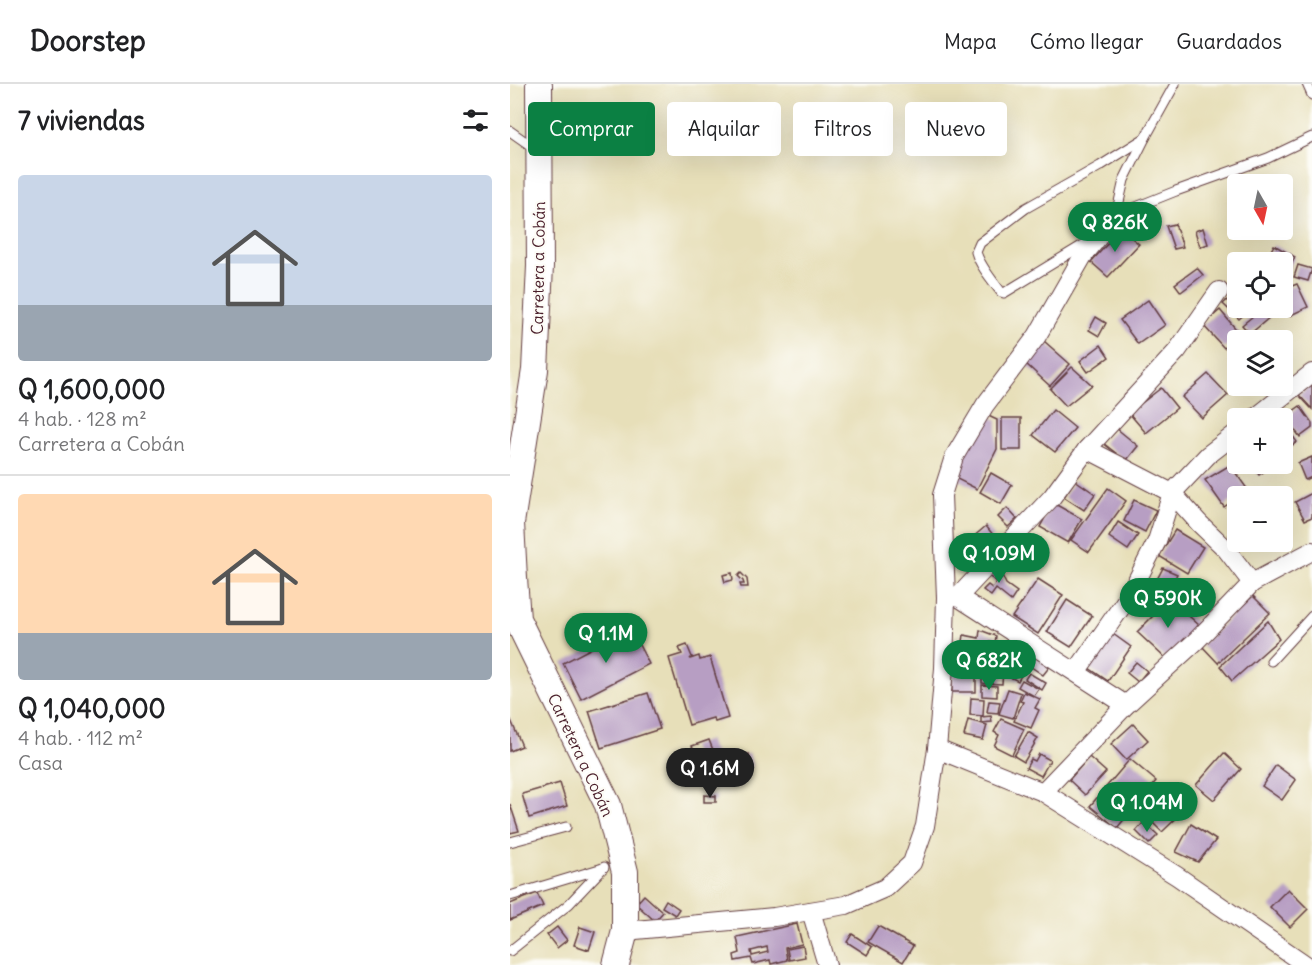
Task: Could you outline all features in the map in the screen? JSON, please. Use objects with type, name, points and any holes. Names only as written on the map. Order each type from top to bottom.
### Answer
[{"type":"street","name":"Carretera a Cobán","points":[[539,84],[539,102]]},
{"type":"street","name":"Carretera a Cobán","points":[[539,156],[540,266],[535,370],[511,523],[514,617],[608,805],[613,865],[625,872],[625,931],[616,965]]},
{"type":"street","points":[[625,931],[774,917],[846,905],[885,888],[912,863],[925,826],[938,749],[952,597],[942,495],[954,457],[985,405],[1037,336],[1083,256],[1116,215]]},
{"type":"street","points":[[952,597],[1052,496],[1087,449],[1177,351],[1219,291]]},
{"type":"street","points":[[1268,408],[1312,373]]},
{"type":"street","points":[[1076,672],[1129,596],[1157,541],[1172,493],[1208,455],[1227,440]]},
{"type":"street","points":[[1087,449],[1172,493],[1226,549],[1252,583]]},
{"type":"street","points":[[1043,792],[1126,705],[1196,641],[1252,583],[1308,559]]},
{"type":"street","points":[[952,597],[1126,705]]},
{"type":"street","points":[[938,749],[1043,792],[1177,876],[1306,965]]},
{"type":"street","points":[[811,911],[828,965]]},
{"type":"lane","points":[[1116,215],[1124,180],[1175,84]]},
{"type":"lane","points":[[1307,84],[1312,95]]},
{"type":"lane","points":[[510,131],[528,144]]},
{"type":"lane","points":[[1116,215],[1268,158],[1312,137]]},
{"type":"lane","points":[[1099,235],[1004,293],[991,279],[976,252],[980,243],[1026,208],[1145,138]]},
{"type":"lane","points":[[1271,661],[1312,616]]},
{"type":"lane","points":[[510,842],[566,827]]},
{"type":"lane","points":[[510,896],[613,865]]},
{"type":"lane","points":[[510,951],[613,865]]},
{"type":"building","points":[[1175,224],[1183,247],[1174,249],[1166,226]]},
{"type":"building","points":[[1203,228],[1208,244],[1200,247],[1195,231]]},
{"type":"building","points":[[1121,229],[1139,244],[1108,277],[1091,262]]},
{"type":"building","points":[[1274,245],[1286,252],[1270,252]]},
{"type":"building","points":[[1298,265],[1312,269],[1308,281],[1294,277]]},
{"type":"building","points":[[1197,268],[1203,275],[1181,292],[1175,284]]},
{"type":"building","points":[[1297,284],[1308,307],[1293,314],[1293,286]]},
{"type":"building","points":[[1148,300],[1165,325],[1138,344],[1120,320]]},
{"type":"building","points":[[1220,310],[1237,330],[1227,330],[1227,345],[1224,348],[1203,325]]},
{"type":"building","points":[[1096,317],[1106,323],[1099,336],[1089,330]]},
{"type":"building","points":[[1251,318],[1269,318],[1255,330],[1246,330],[1242,325]]},
{"type":"building","points":[[1044,341],[1070,364],[1050,386],[1025,363]]},
{"type":"building","points":[[1101,345],[1109,357],[1088,372],[1080,361]]},
{"type":"building","points":[[1072,367],[1092,385],[1066,406],[1050,389]]},
{"type":"building","points":[[1208,374],[1227,394],[1202,418],[1182,397]]},
{"type":"building","points":[[1312,384],[1312,409],[1299,395]]},
{"type":"building","points":[[1161,388],[1177,408],[1146,433],[1129,413]]},
{"type":"building","points":[[1300,406],[1312,423],[1312,428],[1300,437],[1293,428],[1293,411]]},
{"type":"building","points":[[1053,410],[1075,428],[1055,452],[1033,435]]},
{"type":"building","points":[[984,414],[997,420],[997,449],[977,489],[953,477]]},
{"type":"building","points":[[1002,418],[1021,418],[1021,450],[1002,450]]},
{"type":"building","points":[[1116,428],[1138,446],[1126,461],[1103,443]]},
{"type":"building","points":[[1312,457],[1312,477],[1305,480],[1298,463]]},
{"type":"building","points":[[1227,467],[1227,474],[1236,474],[1245,486],[1227,486],[1227,505],[1224,507],[1205,480]]},
{"type":"building","points":[[991,473],[1012,485],[1001,504],[980,492]]},
{"type":"building","points":[[1075,480],[1095,494],[1084,510],[1064,497]]},
{"type":"building","points":[[1108,488],[1126,501],[1089,552],[1071,540]]},
{"type":"building","points":[[1312,493],[1312,517],[1305,520],[1295,502]]},
{"type":"building","points":[[1134,500],[1156,510],[1145,532],[1124,521]]},
{"type":"building","points":[[1053,503],[1082,519],[1068,543],[1040,527]]},
{"type":"building","points":[[1007,508],[1017,519],[1008,527],[998,517]]},
{"type":"building","points":[[1118,522],[1138,535],[1128,550],[1109,537]]},
{"type":"building","points":[[986,526],[994,536],[980,547],[972,538]]},
{"type":"building","points":[[1175,530],[1203,547],[1187,573],[1159,556]]},
{"type":"building","points":[[965,540],[977,553],[963,566],[952,553]]},
{"type":"building","points":[[991,565],[1000,571],[1006,584],[1017,592],[1011,601],[996,589],[991,596],[983,590],[988,585],[992,588],[997,582],[984,573]]},
{"type":"building","points":[[1163,568],[1177,574],[1167,594],[1153,587]]},
{"type":"building","points":[[732,573],[733,580],[725,582],[723,575]]},
{"type":"building","points":[[741,573],[747,579],[748,587],[741,587],[740,584],[744,584],[738,576]]},
{"type":"building","points":[[1038,579],[1063,595],[1038,634],[1012,617]]},
{"type":"building","points":[[1253,596],[1270,613],[1218,663],[1201,645]]},
{"type":"building","points":[[1170,599],[1200,626],[1165,658],[1137,632]]},
{"type":"building","points":[[1067,600],[1092,616],[1071,647],[1047,632]]},
{"type":"building","points":[[1268,621],[1279,639],[1232,681],[1220,666]]},
{"type":"building","points":[[630,628],[649,664],[581,699],[563,663]]},
{"type":"building","points":[[980,630],[996,636],[995,643],[989,642],[987,653],[962,648],[964,635],[979,638]]},
{"type":"building","points":[[1113,634],[1131,647],[1108,681],[1089,668]]},
{"type":"building","points":[[990,644],[998,645],[996,654],[988,652]]},
{"type":"building","points":[[687,645],[692,657],[690,659],[699,656],[700,660],[710,657],[728,718],[715,722],[713,718],[689,725],[669,658],[682,654],[679,648]]},
{"type":"building","points":[[954,652],[987,658],[985,669],[952,662]]},
{"type":"building","points":[[1011,653],[1025,660],[1022,666],[1025,668],[1018,681],[1006,675],[1007,672],[998,667],[1004,657],[1008,659]]},
{"type":"building","points":[[1034,654],[1051,665],[1043,675],[1027,664]]},
{"type":"building","points":[[1136,662],[1147,671],[1138,682],[1127,673]]},
{"type":"building","points":[[982,670],[1003,670],[1002,684],[982,683]]},
{"type":"building","points":[[952,672],[976,672],[976,692],[952,692]]},
{"type":"building","points":[[1029,673],[1046,683],[1042,690],[1025,679]]},
{"type":"building","points":[[1022,680],[1039,689],[1034,696],[1018,687]]},
{"type":"building","points":[[982,685],[997,686],[997,697],[982,696]]},
{"type":"building","points":[[1008,689],[1021,693],[1013,718],[999,714]]},
{"type":"building","points":[[1024,692],[1040,699],[1035,708],[1039,710],[1031,728],[1014,721],[1023,702],[1020,701]]},
{"type":"building","points":[[648,693],[660,729],[601,748],[589,711]]},
{"type":"building","points":[[971,698],[984,699],[983,716],[970,715]]},
{"type":"building","points":[[989,701],[1000,702],[998,713],[987,712]]},
{"type":"building","points":[[991,716],[992,722],[981,723],[981,717]]},
{"type":"building","points":[[510,718],[522,746],[510,751]]},
{"type":"building","points":[[1001,719],[1024,729],[1012,755],[994,746],[999,735],[994,732]]},
{"type":"building","points":[[968,720],[987,725],[983,740],[964,736]]},
{"type":"building","points":[[1133,724],[1148,740],[1126,760],[1111,744]]},
{"type":"building","points":[[1028,732],[1038,738],[1024,762],[1014,756]]},
{"type":"building","points":[[709,740],[723,775],[706,782],[692,746]]},
{"type":"building","points":[[1224,753],[1241,769],[1214,800],[1196,785]]},
{"type":"building","points":[[749,754],[752,766],[747,768],[744,755]]},
{"type":"building","points":[[1039,754],[1050,760],[1041,776],[1026,768],[1031,759],[1035,761]]},
{"type":"building","points":[[1089,757],[1106,772],[1085,795],[1069,780]]},
{"type":"building","points":[[1130,759],[1156,781],[1117,828],[1090,806]]},
{"type":"building","points":[[1276,765],[1296,780],[1282,800],[1262,786]]},
{"type":"building","points":[[560,783],[567,806],[529,818],[522,794]]},
{"type":"building","points":[[704,795],[716,796],[716,802],[704,802]]},
{"type":"building","points":[[1172,797],[1185,810],[1162,832],[1148,818]]},
{"type":"building","points":[[510,804],[519,831],[510,833]]},
{"type":"building","points":[[1144,822],[1158,835],[1149,844],[1136,831]]},
{"type":"building","points":[[1191,824],[1216,840],[1198,862],[1176,852]]},
{"type":"building","points":[[1288,889],[1308,909],[1290,927],[1270,907]]},
{"type":"building","points":[[537,893],[543,906],[510,920],[510,904]]},
{"type":"building","points":[[644,895],[663,912],[655,921],[636,904]]},
{"type":"building","points":[[666,900],[679,909],[675,915],[662,907]]},
{"type":"building","points":[[797,924],[802,944],[785,948],[787,960],[771,964],[770,960],[753,964],[751,958],[735,961],[734,955],[740,953],[737,937]],"holes":[[[767,947],[768,952],[752,956],[751,951]]]},
{"type":"building","points":[[878,926],[913,946],[903,962],[868,942]]},
{"type":"building","points":[[557,927],[567,940],[557,948],[547,935]]},
{"type":"building","points":[[580,927],[595,932],[589,950],[574,945]]},
{"type":"building","points":[[852,934],[872,947],[867,955],[847,942]]},
{"type":"building","points":[[803,946],[805,957],[789,960],[787,949]]}]
